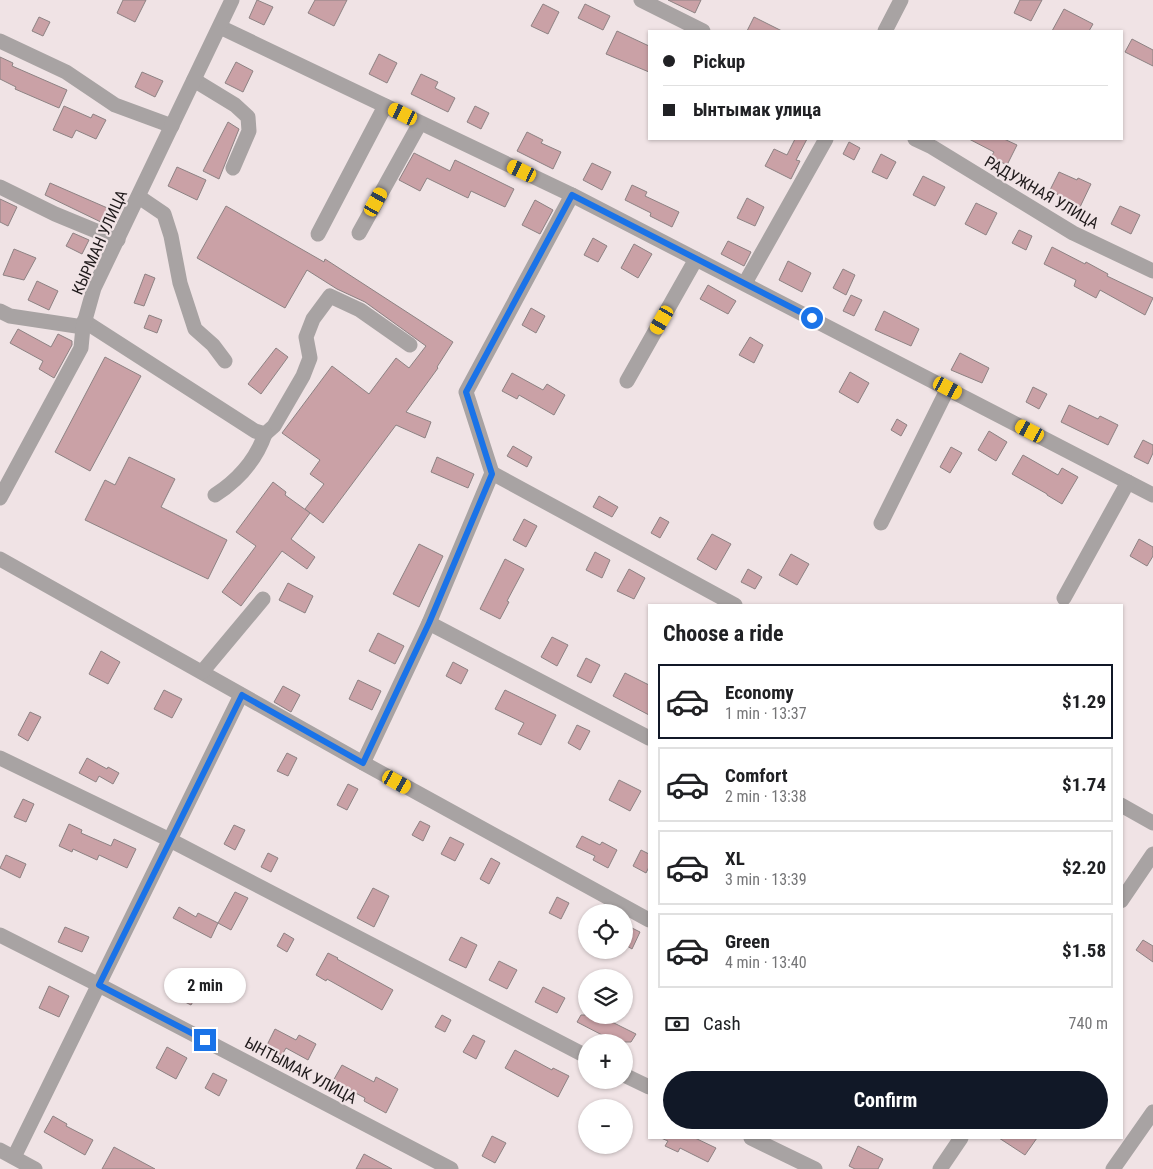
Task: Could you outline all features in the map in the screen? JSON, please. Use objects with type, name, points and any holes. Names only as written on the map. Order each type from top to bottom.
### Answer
[{"type":"street","points":[[641,0],[701,30]]},
{"type":"street","points":[[886,30],[901,0]]},
{"type":"street","name":"КЫРМАН УЛИЦА","points":[[0,498],[81,348],[83,324],[94,288],[220,27],[228,1]]},
{"type":"street","points":[[220,27],[572,195],[1153,494]]},
{"type":"street","points":[[0,41],[66,72],[115,105],[172,126]]},
{"type":"street","points":[[194,80],[235,105],[248,117],[249,131],[233,168]]},
{"type":"street","points":[[318,234],[385,106]]},
{"type":"street","points":[[358,233],[420,123]]},
{"type":"street","points":[[745,283],[825,140]]},
{"type":"street","name":"РАДУЖНАЯ УЛИЦА","points":[[917,140],[932,147],[1073,233],[1153,271]]},
{"type":"street","points":[[0,187],[55,214],[118,240]]},
{"type":"street","points":[[363,763],[429,623],[492,474],[466,392],[572,195]]},
{"type":"street","points":[[138,197],[164,214],[171,236],[180,283],[195,329],[213,345],[226,361]]},
{"type":"street","points":[[627,382],[696,259]]},
{"type":"street","points":[[215,495],[234,483],[260,449],[265,434],[274,426],[303,376],[310,358],[306,337],[313,319],[330,296],[360,310],[410,345]]},
{"type":"street","points":[[0,311],[10,316],[83,324],[255,431],[265,434]]},
{"type":"street","points":[[881,523],[948,388]]},
{"type":"street","points":[[492,474],[733,604]]},
{"type":"street","points":[[1064,598],[1128,482]]},
{"type":"street","points":[[0,559],[363,763],[648,919]]},
{"type":"street","points":[[202,672],[263,599]]},
{"type":"street","points":[[429,623],[648,737]]},
{"type":"street","points":[[14,1157],[242,695]]},
{"type":"street","points":[[0,758],[170,840],[578,1052]]},
{"type":"street","points":[[1123,806],[1153,823]]},
{"type":"street","points":[[1123,898],[1153,854]]},
{"type":"street","name":"ЫНТЫМАК УЛИЦА","points":[[0,935],[451,1169]]},
{"type":"street","points":[[633,1079],[648,1086]]},
{"type":"street","points":[[1113,1169],[1153,1112]]},
{"type":"street","points":[[753,1139],[815,1169]]},
{"type":"street","points":[[940,1169],[960,1139]]},
{"type":"street","points":[[0,1150],[35,1169]]},
{"type":"building","points":[[123,0],[146,0],[135,22],[117,13]]},
{"type":"building","points":[[257,0],[273,7],[264,25],[249,18]]},
{"type":"building","points":[[315,0],[347,0],[334,26],[308,13]]},
{"type":"building","points":[[668,0],[701,0],[695,13]]},
{"type":"building","points":[[1020,0],[1042,0],[1031,21],[1014,13]]},
{"type":"building","points":[[543,4],[559,12],[548,34],[531,26]]},
{"type":"building","points":[[585,4],[610,16],[603,30],[578,18]]},
{"type":"building","points":[[1064,9],[1093,24],[1090,30],[1053,30]]},
{"type":"building","points":[[39,17],[50,22],[43,36],[32,31]]},
{"type":"building","points":[[754,17],[780,30],[748,30]]},
{"type":"building","points":[[617,31],[648,46],[648,72],[606,54]]},
{"type":"building","points":[[1132,39],[1153,50],[1153,66],[1125,52]]},
{"type":"building","points":[[379,54],[397,63],[387,83],[369,74]]},
{"type":"building","points":[[0,57],[13,63],[12,66],[67,90],[59,108],[15,89],[16,87],[0,79]]},
{"type":"building","points":[[236,62],[253,71],[243,92],[225,83]]},
{"type":"building","points":[[142,72],[163,81],[155,97],[135,87]]},
{"type":"building","points":[[421,74],[438,82],[435,88],[455,98],[448,112],[411,94]]},
{"type":"building","points":[[64,106],[91,118],[93,114],[106,120],[96,139],[76,130],[72,138],[53,130]]},
{"type":"building","points":[[475,106],[489,113],[481,129],[467,122]]},
{"type":"building","points":[[228,122],[239,129],[219,179],[203,171]]},
{"type":"building","points":[[527,132],[543,140],[541,143],[561,152],[553,169],[517,151]]},
{"type":"building","points":[[794,140],[806,140],[796,160],[800,161],[791,179],[765,166],[774,149],[787,155]]},
{"type":"building","points":[[971,140],[1006,140],[1017,145],[1007,165],[991,157],[994,152]]},
{"type":"building","points":[[849,142],[860,148],[854,160],[843,154]]},
{"type":"building","points":[[414,153],[450,171],[455,160],[514,189],[505,207],[471,191],[468,198],[427,178],[420,191],[399,180]]},
{"type":"building","points":[[881,154],[896,162],[887,179],[872,172]]},
{"type":"building","points":[[592,163],[611,172],[602,190],[583,180]]},
{"type":"building","points":[[177,167],[206,180],[197,200],[168,186]]},
{"type":"building","points":[[1059,172],[1091,184],[1080,207],[1050,190]]},
{"type":"building","points":[[923,176],[945,187],[935,206],[913,195]]},
{"type":"building","points":[[50,183],[112,210],[105,224],[45,195]]},
{"type":"building","points":[[632,185],[647,192],[645,196],[679,212],[672,227],[650,216],[651,213],[625,200]]},
{"type":"building","points":[[747,198],[764,207],[755,226],[737,218]]},
{"type":"building","points":[[0,199],[17,207],[8,226],[0,222]]},
{"type":"building","points":[[535,200],[553,210],[540,234],[522,225]]},
{"type":"building","points":[[976,203],[997,213],[986,235],[965,224]]},
{"type":"building","points":[[226,206],[324,262],[325,259],[453,342],[438,368],[406,412],[431,422],[425,438],[396,425],[323,523],[305,509],[324,484],[310,474],[320,460],[282,433],[332,366],[369,394],[396,358],[409,368],[426,346],[365,302],[337,289],[307,270],[285,308],[197,258]]},
{"type":"building","points":[[1120,206],[1140,215],[1131,234],[1111,224]]},
{"type":"building","points":[[1019,230],[1032,236],[1026,250],[1012,243]]},
{"type":"building","points":[[73,233],[89,240],[82,254],[66,246]]},
{"type":"building","points":[[593,238],[607,246],[598,262],[584,255]]},
{"type":"building","points":[[728,241],[751,252],[744,266],[721,254]]},
{"type":"building","points":[[634,244],[652,254],[638,278],[621,268]]},
{"type":"building","points":[[1052,247],[1085,264],[1086,262],[1108,274],[1107,276],[1153,298],[1145,315],[1100,290],[1096,298],[1074,286],[1076,280],[1044,264]]},
{"type":"building","points":[[14,249],[36,258],[24,280],[3,275]]},
{"type":"building","points":[[788,261],[811,273],[802,292],[779,280]]},
{"type":"building","points":[[843,269],[855,275],[846,295],[833,288]]},
{"type":"building","points":[[145,274],[155,278],[144,306],[134,303]]},
{"type":"building","points":[[37,281],[58,291],[49,310],[28,300]]},
{"type":"building","points":[[708,285],[736,301],[728,314],[700,299]]},
{"type":"building","points":[[851,295],[862,300],[854,316],[843,311]]},
{"type":"building","points":[[531,308],[545,316],[536,333],[522,325]]},
{"type":"building","points":[[884,311],[919,329],[911,346],[875,330]]},
{"type":"building","points":[[149,315],[162,320],[157,333],[144,328]]},
{"type":"building","points":[[18,329],[51,347],[58,334],[72,341],[72,345],[54,378],[39,369],[43,361],[10,343]]},
{"type":"building","points":[[750,337],[763,345],[754,363],[739,355]]},
{"type":"building","points":[[276,348],[288,357],[261,394],[248,384]]},
{"type":"building","points":[[960,353],[989,368],[982,383],[951,370]]},
{"type":"building","points":[[105,357],[141,376],[90,471],[55,452]]},
{"type":"building","points":[[850,372],[869,383],[858,403],[839,392]]},
{"type":"building","points":[[512,373],[543,390],[547,384],[565,395],[554,415],[519,395],[517,399],[502,391]]},
{"type":"building","points":[[1033,387],[1047,394],[1039,409],[1026,402]]},
{"type":"building","points":[[1069,405],[1098,419],[1100,416],[1118,425],[1108,445],[1061,422]]},
{"type":"building","points":[[897,419],[907,425],[901,436],[891,430]]},
{"type":"building","points":[[989,431],[1007,442],[996,461],[978,450]]},
{"type":"building","points":[[1143,440],[1153,445],[1153,453],[1148,464],[1134,457]]},
{"type":"building","points":[[513,446],[532,457],[527,467],[507,456]]},
{"type":"building","points":[[951,447],[962,453],[950,473],[940,467]]},
{"type":"building","points":[[1023,455],[1058,475],[1062,468],[1078,477],[1062,504],[1012,474]]},
{"type":"building","points":[[129,457],[175,479],[161,507],[227,540],[208,579],[85,520],[105,480],[115,485]]},
{"type":"building","points":[[437,457],[474,474],[468,488],[431,472]]},
{"type":"building","points":[[273,482],[286,492],[285,495],[310,513],[291,539],[315,557],[307,569],[282,551],[241,606],[222,592],[256,546],[236,532]]},
{"type":"building","points":[[599,496],[618,507],[612,517],[593,507]]},
{"type":"building","points":[[660,517],[669,522],[660,538],[651,533]]},
{"type":"building","points":[[524,519],[537,526],[526,547],[513,540]]},
{"type":"building","points":[[712,534],[731,544],[716,570],[697,559]]},
{"type":"building","points":[[1139,539],[1153,547],[1153,556],[1147,566],[1130,556]]},
{"type":"building","points":[[419,544],[443,556],[419,607],[393,594]]},
{"type":"building","points":[[595,552],[610,560],[602,578],[586,570]]},
{"type":"building","points":[[791,554],[809,564],[797,585],[779,575]]},
{"type":"building","points":[[505,559],[524,569],[500,619],[480,609]]},
{"type":"building","points":[[629,569],[645,578],[634,599],[617,591]]},
{"type":"building","points":[[748,569],[762,577],[755,589],[741,582]]},
{"type":"building","points":[[288,583],[313,596],[305,613],[279,600]]},
{"type":"building","points":[[378,633],[404,646],[395,664],[369,651]]},
{"type":"building","points":[[552,637],[568,645],[557,666],[541,657]]},
{"type":"building","points":[[101,651],[120,662],[108,684],[89,674]]},
{"type":"building","points":[[586,658],[600,665],[591,683],[577,676]]},
{"type":"building","points":[[453,662],[468,670],[461,684],[446,676]]},
{"type":"building","points":[[625,673],[648,684],[648,714],[613,696]]},
{"type":"building","points":[[358,680],[381,691],[372,710],[349,699]]},
{"type":"building","points":[[283,686],[300,695],[291,712],[274,702]]},
{"type":"building","points":[[164,690],[182,699],[172,718],[154,709]]},
{"type":"building","points":[[505,690],[556,715],[541,745],[518,734],[524,723],[495,709]]},
{"type":"building","points":[[30,712],[41,717],[28,741],[18,735]]},
{"type":"building","points":[[577,725],[590,731],[580,750],[568,743]]},
{"type":"building","points":[[287,753],[297,758],[288,776],[277,771]]},
{"type":"building","points":[[87,758],[119,773],[113,784],[99,776],[96,782],[79,773]]},
{"type":"building","points":[[619,780],[641,791],[630,811],[609,800]]},
{"type":"building","points":[[348,784],[358,789],[347,810],[337,805]]},
{"type":"building","points":[[23,799],[34,804],[26,822],[14,817]]},
{"type":"building","points":[[420,821],[430,826],[423,841],[412,835]]},
{"type":"building","points":[[69,824],[82,830],[81,833],[111,846],[114,839],[136,849],[127,868],[99,855],[97,860],[73,849],[72,852],[59,846]]},
{"type":"building","points":[[234,825],[245,830],[235,850],[224,844]]},
{"type":"building","points":[[582,836],[600,845],[602,842],[617,850],[608,868],[593,860],[595,856],[576,847]]},
{"type":"building","points":[[450,837],[464,844],[455,861],[441,854]]},
{"type":"building","points":[[641,850],[648,854],[648,869],[646,873],[633,866]]},
{"type":"building","points":[[268,853],[278,858],[271,872],[261,867]]},
{"type":"building","points":[[6,855],[26,864],[20,878],[0,868]]},
{"type":"building","points":[[491,858],[500,863],[489,884],[480,879]]},
{"type":"building","points":[[373,888],[389,896],[374,927],[357,918]]},
{"type":"building","points":[[235,892],[248,898],[231,930],[218,923]]},
{"type":"building","points":[[557,897],[569,903],[561,919],[549,913]]},
{"type":"building","points":[[179,907],[196,917],[198,913],[218,923],[211,938],[173,918]]},
{"type":"building","points":[[65,927],[89,937],[82,952],[58,942]]},
{"type":"building","points":[[633,928],[640,932],[633,947]]},
{"type":"building","points":[[284,933],[294,939],[287,952],[277,946]]},
{"type":"building","points":[[461,937],[477,945],[466,968],[449,960]]},
{"type":"building","points":[[1143,940],[1153,946],[1153,962],[1136,950]]},
{"type":"building","points":[[328,953],[393,990],[382,1010],[327,979],[326,981],[316,975]]},
{"type":"building","points":[[499,961],[517,970],[507,989],[489,980]]},
{"type":"building","points":[[49,986],[69,996],[59,1017],[39,1008]]},
{"type":"building","points":[[184,986],[198,993],[191,1005],[177,998]]},
{"type":"building","points":[[543,987],[565,998],[557,1013],[535,1002]]},
{"type":"building","points":[[442,1015],[451,1020],[445,1032],[435,1027]]},
{"type":"building","points":[[581,1024],[616,1024],[636,1034],[633,1039],[633,1034],[600,1034]]},
{"type":"building","points":[[275,1029],[296,1040],[299,1035],[316,1044],[308,1060],[286,1048],[282,1055],[266,1047]]},
{"type":"building","points":[[473,1035],[485,1041],[476,1059],[463,1052]]},
{"type":"building","points":[[167,1047],[187,1058],[176,1079],[156,1068]]},
{"type":"building","points":[[515,1050],[552,1070],[553,1068],[569,1076],[558,1097],[505,1068]]},
{"type":"building","points":[[342,1065],[374,1082],[376,1077],[398,1089],[386,1113],[364,1101],[365,1098],[333,1081]]},
{"type":"building","points":[[213,1073],[227,1080],[219,1096],[205,1088]]},
{"type":"building","points":[[53,1116],[67,1124],[66,1126],[93,1140],[85,1155],[44,1132]]},
{"type":"building","points":[[492,1136],[506,1143],[495,1163],[482,1156]]},
{"type":"building","points":[[663,1139],[697,1139],[716,1148],[708,1162],[680,1148],[678,1152],[665,1146],[668,1141]]},
{"type":"building","points":[[1001,1139],[1036,1139],[1025,1155]]},
{"type":"building","points":[[858,1146],[883,1159],[878,1169],[855,1169],[849,1166]]},
{"type":"building","points":[[114,1147],[155,1169],[102,1169]]},
{"type":"building","points":[[364,1154],[392,1169],[356,1169]]},
{"type":"route","points":[[205,1040],[99,985],[242,695],[363,763],[429,623],[492,474],[466,392],[572,195],[812,318]]}]
